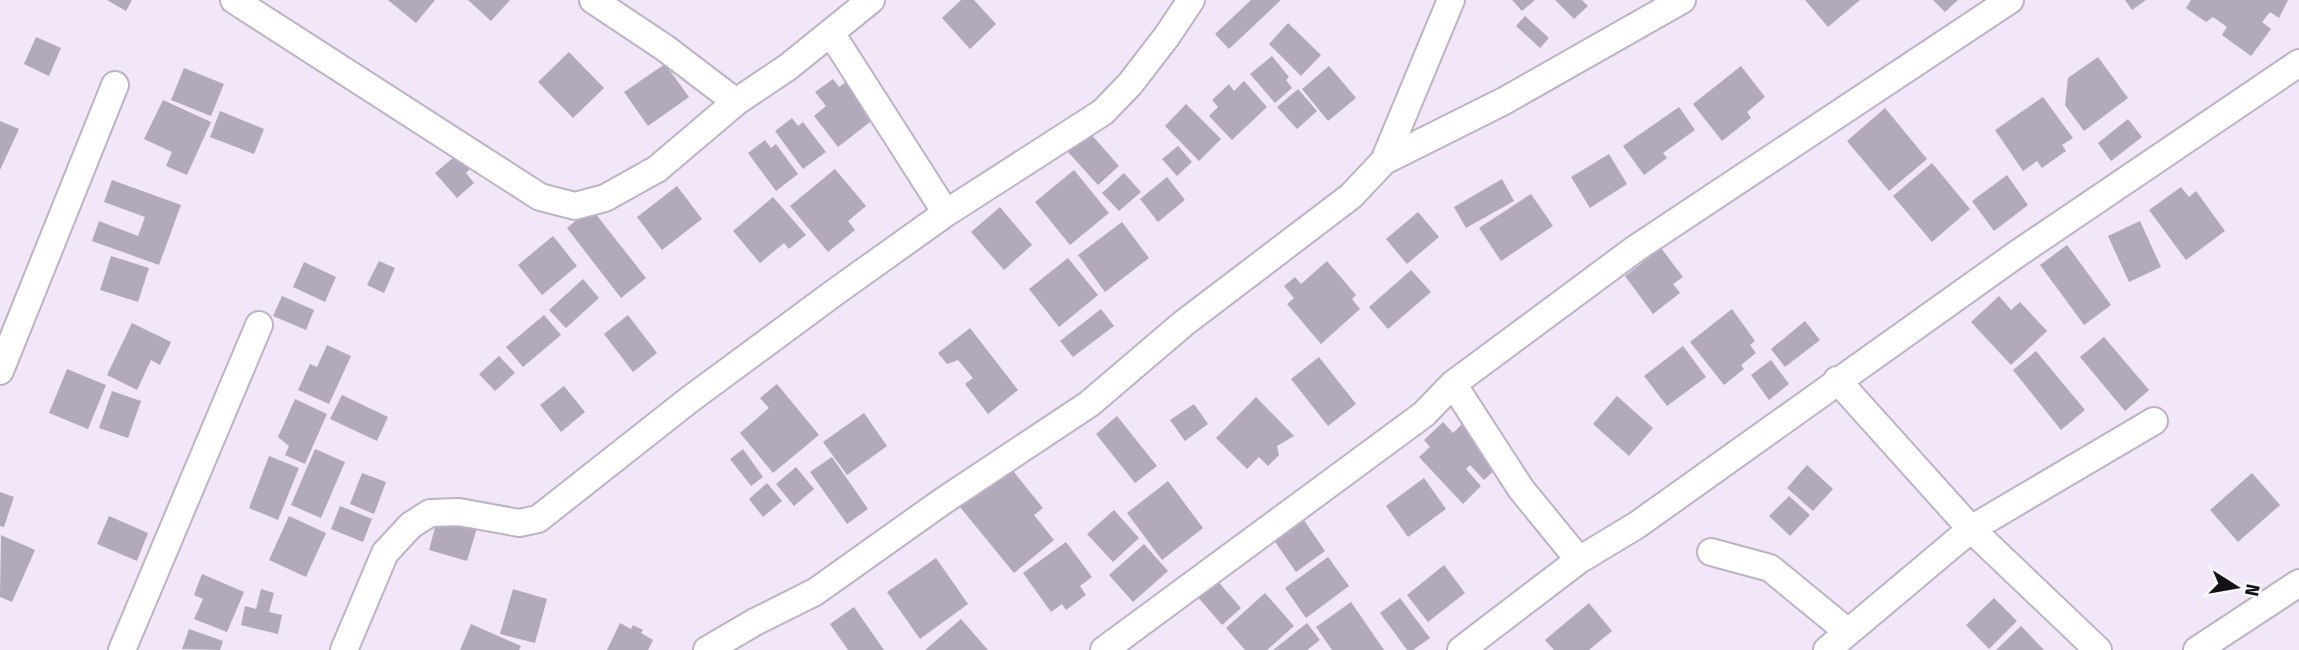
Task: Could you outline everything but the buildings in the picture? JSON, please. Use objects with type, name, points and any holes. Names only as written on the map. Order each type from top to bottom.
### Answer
[{"type":"street","points":[[234,0],[540,197],[575,206],[605,198],[657,169],[736,102],[788,67],[871,0]]},
{"type":"street","points":[[593,0],[665,48],[736,102]]},
{"type":"street","points":[[344,650],[385,553],[411,525],[430,513],[460,512],[519,523],[538,519],[689,400],[946,213],[1103,112],[1130,84],[1191,0]]},
{"type":"street","points":[[1384,161],[1451,0]]},
{"type":"street","points":[[707,650],[815,592],[943,501],[1089,404],[1184,323],[1351,196],[1384,161],[1504,101],[1682,0]]},
{"type":"street","points":[[1104,650],[1424,414],[1453,384],[1635,249],[2010,0]]},
{"type":"street","points":[[831,33],[946,213]]},
{"type":"street","points":[[1461,650],[1579,560],[1637,525],[2017,254],[2299,63]]},
{"type":"street","points":[[0,371],[114,85]]},
{"type":"street","points":[[122,650],[258,325]]},
{"type":"street","points":[[1837,380],[1971,529],[2098,650]]},
{"type":"street","points":[[1453,384],[1521,489],[1579,560]]},
{"type":"street","points":[[1827,650],[1971,529],[2154,421]]},
{"type":"street","points":[[1711,552],[1770,568],[1848,632]]},
{"type":"street","points":[[2197,650],[2299,583]]}]
